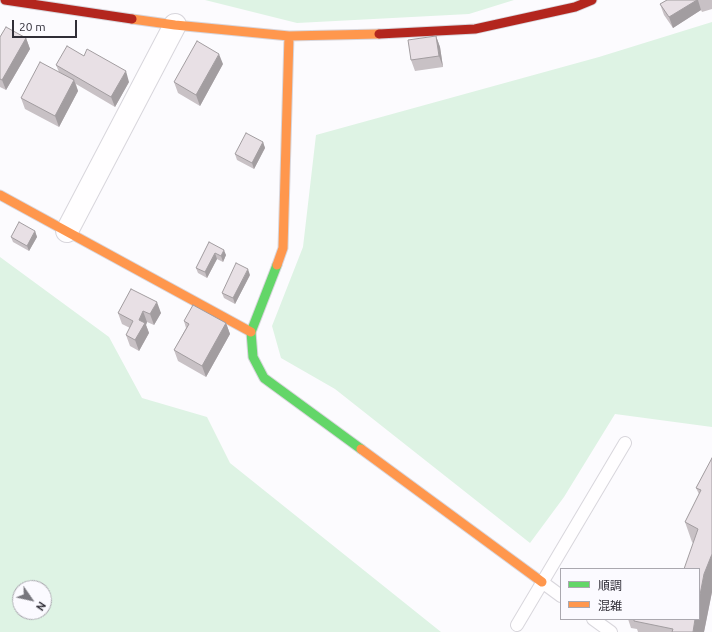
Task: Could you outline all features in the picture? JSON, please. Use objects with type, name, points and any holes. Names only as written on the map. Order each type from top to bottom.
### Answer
[{"type":"street","points":[[5,0],[175,25],[289,36],[475,30],[574,7],[592,0]]},
{"type":"street","points":[[67,231],[175,25]]},
{"type":"street","points":[[289,36],[283,248],[251,332],[253,357],[264,378],[542,582]]},
{"type":"street","points":[[0,195],[251,332]]},
{"type":"lane","points":[[517,625],[625,443]]},
{"type":"lane","points":[[542,582],[560,595]]},
{"type":"lane","points":[[594,620],[611,632]]},
{"type":"green space","points":[[205,0],[514,0],[469,14],[297,23]]},
{"type":"green space","points":[[712,22],[712,427],[615,414],[564,497],[530,543],[335,389],[281,358],[272,326],[303,247],[316,135],[599,57]]},
{"type":"green space","points":[[0,257],[109,337],[142,398],[207,417],[230,463],[441,632],[0,632]]},
{"type":"building","points":[[667,0],[697,0],[669,17],[660,4]]},
{"type":"building","points":[[6,27],[26,38],[2,80],[0,79],[0,37]]},
{"type":"building","points":[[436,36],[439,56],[411,60],[408,40]]},
{"type":"building","points":[[197,41],[219,54],[196,95],[174,82]]},
{"type":"building","points":[[67,46],[84,56],[87,49],[126,71],[111,97],[56,65]]},
{"type":"building","points":[[40,62],[74,80],[55,116],[21,98]]},
{"type":"building","points":[[246,133],[263,142],[252,163],[235,154]]},
{"type":"building","points":[[19,222],[35,231],[27,246],[11,237]]},
{"type":"building","points":[[209,242],[224,250],[221,256],[215,253],[205,272],[196,268]]},
{"type":"building","points":[[236,263],[248,269],[233,298],[222,293]]},
{"type":"building","points":[[131,289],[157,302],[150,314],[143,311],[139,320],[145,323],[135,340],[126,335],[133,321],[118,313]]},
{"type":"building","points":[[193,305],[226,323],[202,366],[174,350],[189,324],[184,321]]},
{"type":"building","points":[[712,458],[712,554],[704,574],[700,595],[700,568],[684,568],[698,529],[685,522],[701,490],[696,488]]},
{"type":"building","points":[[695,620],[693,632],[672,632],[673,629],[634,621]]},
{"type":"traffic: fast","points":[[277,265],[251,332],[253,357],[264,378],[361,449]]},
{"type":"traffic: slow","points":[[132,19],[175,25],[289,36],[379,34]]},
{"type":"traffic: slow","points":[[277,265],[283,248],[289,36]]},
{"type":"traffic: slow","points":[[0,195],[251,332]]},
{"type":"traffic: slow","points":[[361,449],[542,582]]},
{"type":"traffic: jam","points":[[5,0],[132,19]]},
{"type":"traffic: jam","points":[[379,34],[475,29],[575,7],[592,0]]}]
